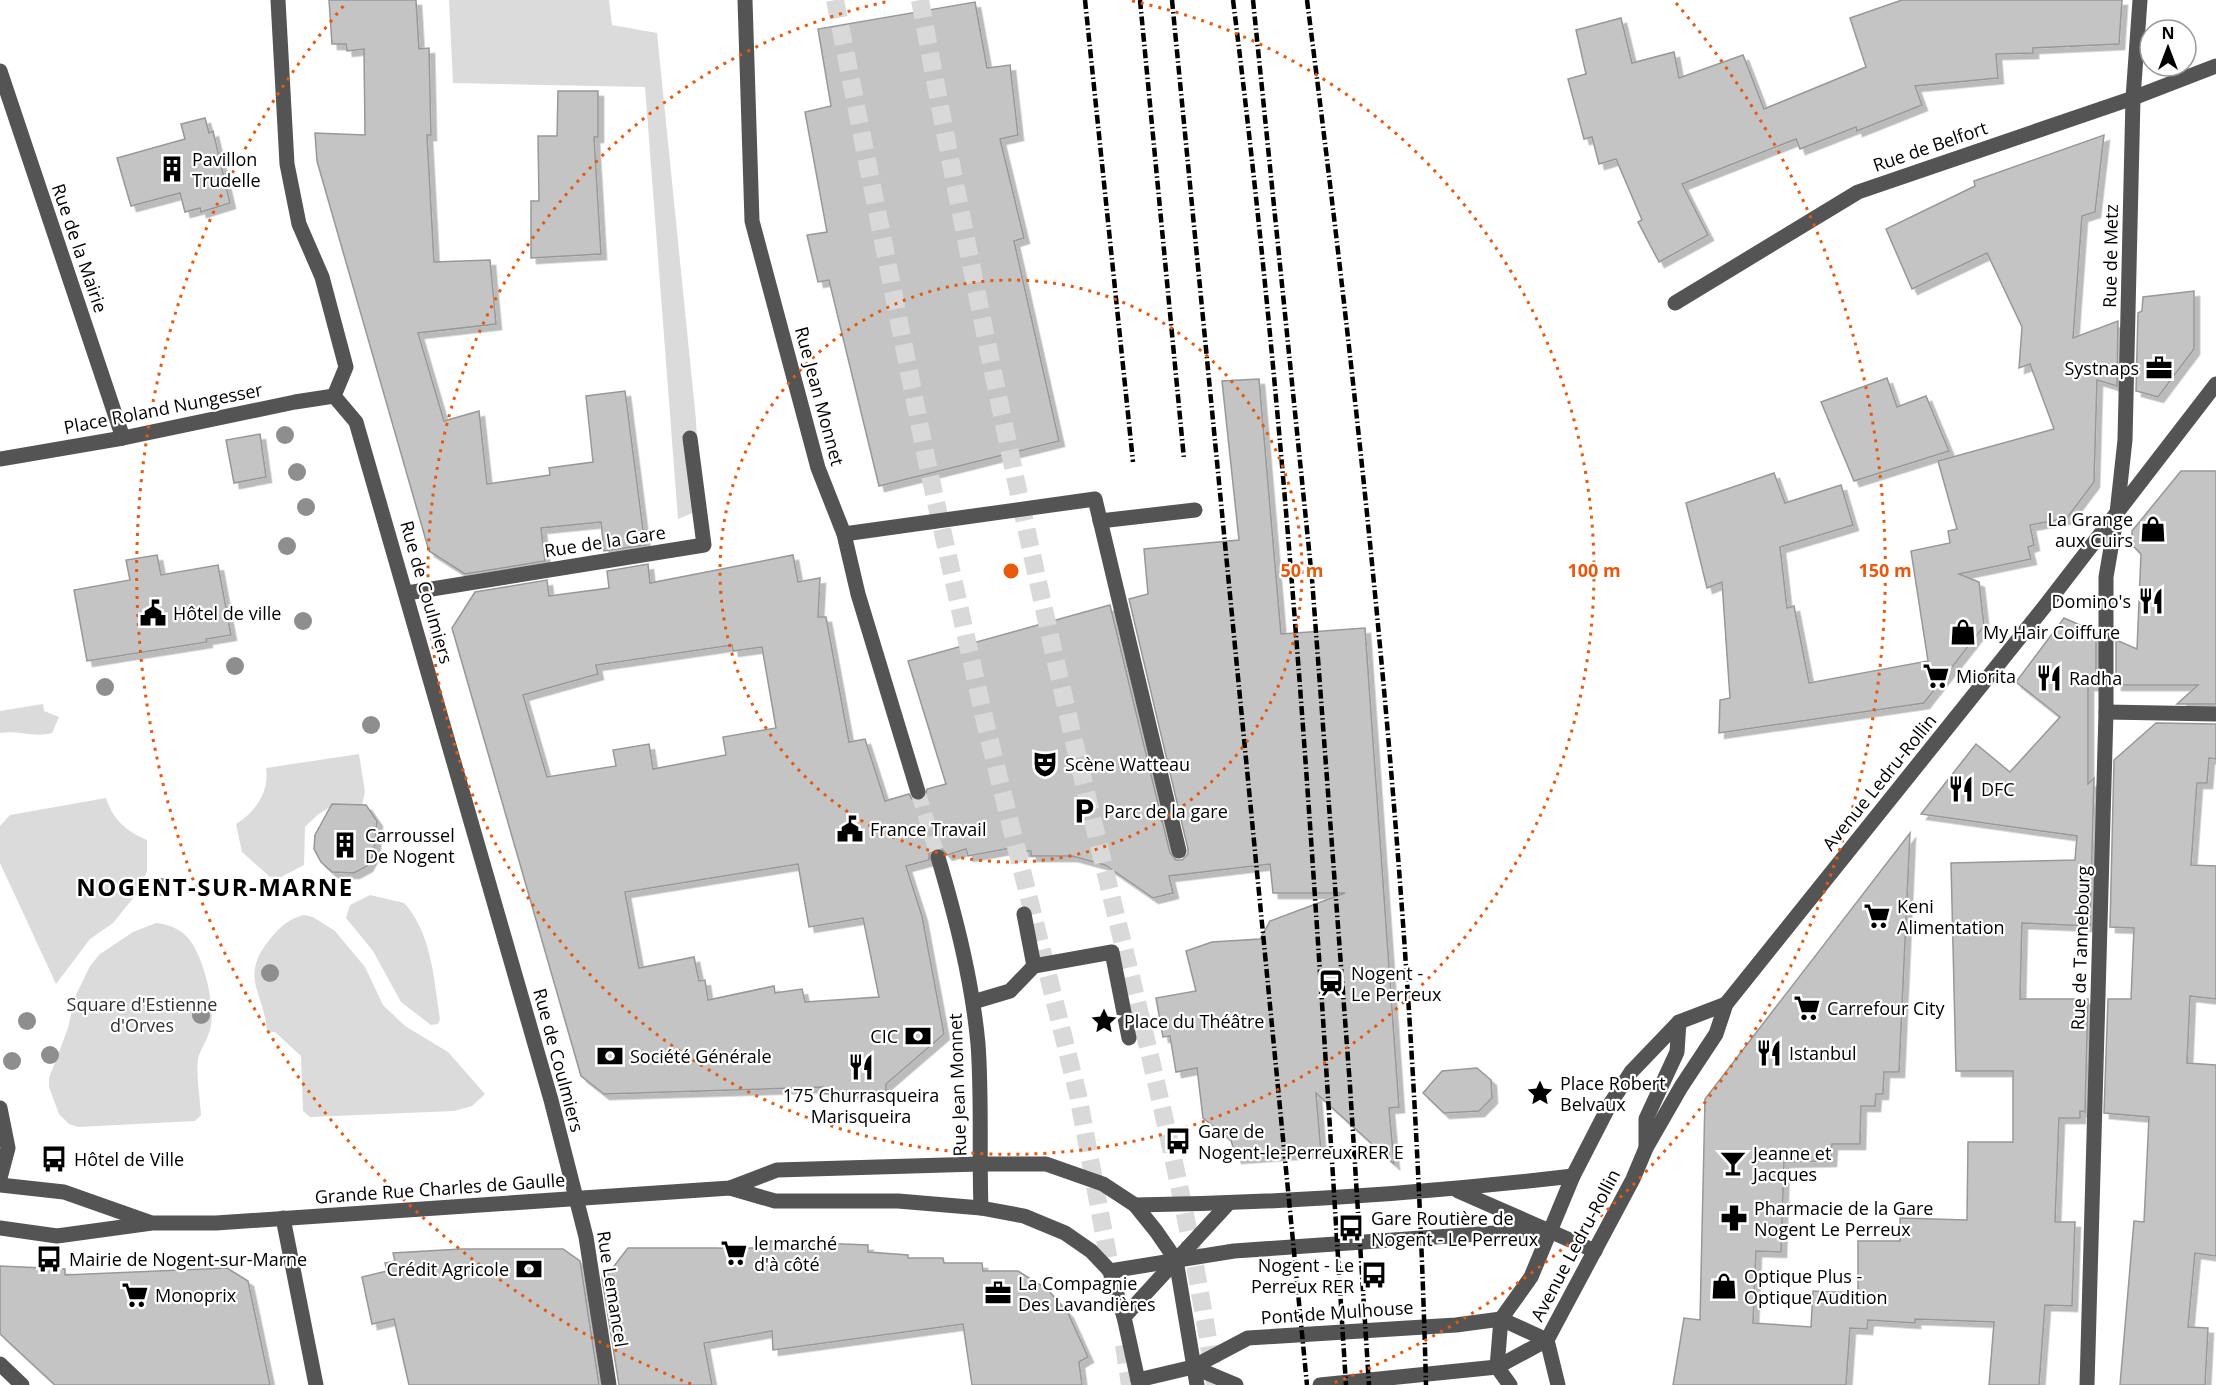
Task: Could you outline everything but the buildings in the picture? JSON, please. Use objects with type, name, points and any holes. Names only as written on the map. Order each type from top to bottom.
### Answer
[{"type":"street","points":[[278,0],[287,164],[299,224],[322,277],[346,367],[334,396]]},
{"type":"street","name":"Rue Jean Monnet","points":[[745,0],[752,221],[818,468],[844,534],[858,594],[918,792]]},
{"type":"street","name":"Rue de Metz","points":[[2117,513],[2125,440],[2133,98],[2140,0]]},
{"type":"street","name":"Rue de Belfort","points":[[1675,303],[1858,192],[2133,98],[2216,66]]},
{"type":"street","name":"Rue de la Mairie","points":[[0,71],[123,438]]},
{"type":"street","name":"Avenue Ledru-Rollin","points":[[1497,1367],[1547,1340],[1633,1179],[1646,1148],[1681,1087],[1716,1034],[1726,1004],[2117,513],[2216,384]]},
{"type":"street","name":"Place Roland Nungesser","points":[[0,459],[123,438],[334,396]]},
{"type":"street","name":"Rue de Coulmiers","points":[[334,396],[356,422],[407,593],[577,1199]]},
{"type":"street","name":"Rue de la Gare","points":[[407,593],[704,545],[690,438]]},
{"type":"street","points":[[844,534],[1095,499],[1179,851]]},
{"type":"street","points":[[1100,521],[1195,510]]},
{"type":"street","name":"Rue de Tannebourg","points":[[2087,1385],[2106,712],[2106,577],[2117,513]]},
{"type":"street","points":[[2106,712],[2216,714]]},
{"type":"street","name":"Rue Jean Monnet","points":[[938,857],[953,908],[973,1002],[978,1056],[981,1208]]},
{"type":"street","points":[[1024,914],[1034,966]]},
{"type":"street","points":[[973,1002],[1011,991],[1034,966],[1112,952],[1130,1038]]},
{"type":"street","name":"Avenue Ledru-Rollin","points":[[1501,1319],[1531,1277],[1573,1176],[1615,1096],[1631,1072],[1679,1022],[1726,1004]]},
{"type":"street","name":"Avenue Ledru-Rollin","points":[[1646,1148],[1646,1119],[1677,1052],[1679,1022]]},
{"type":"street","points":[[0,1108],[8,1148],[0,1178]]},
{"type":"street","name":"Grande Rue Charles de Gaulle","points":[[0,1228],[57,1236],[152,1224],[283,1218],[730,1188],[777,1170],[1046,1164],[1103,1184],[1135,1205],[1176,1260]]},
{"type":"street","points":[[1135,1205],[1227,1205],[1455,1190],[1573,1176]]},
{"type":"street","name":"Grande Rue Charles de Gaulle","points":[[0,1185],[64,1192],[152,1224]]},
{"type":"street","name":"Grande Rue Charles de Gaulle","points":[[730,1188],[775,1201],[898,1201],[981,1208],[1024,1216],[1065,1233],[1091,1251],[1110,1271],[1124,1317],[1138,1382]]},
{"type":"street","points":[[1455,1190],[1551,1229],[1595,1251]]},
{"type":"street","name":"Rue Lemancel","points":[[577,1199],[586,1237],[609,1385]]},
{"type":"street","points":[[1124,1317],[1227,1205]]},
{"type":"street","points":[[283,1218],[316,1385]]},
{"type":"street","points":[[1110,1271],[1234,1251],[1551,1229]]},
{"type":"street","points":[[1176,1260],[1197,1385]]},
{"type":"street","points":[[1510,1385],[1497,1367],[1501,1319],[1547,1340],[1558,1385]]},
{"type":"street","name":"Pont de Mulhouse","points":[[1138,1382],[1193,1367],[1248,1338],[1456,1325],[1501,1319]]},
{"type":"street","points":[[0,1364],[22,1385]]},
{"type":"street","points":[[1193,1367],[1236,1385]]},
{"type":"street","points":[[1320,1385],[1497,1367]]},
{"type":"green space","points":[[449,0],[609,0],[612,25],[657,33],[696,420],[700,510],[678,519],[645,87],[453,83]]},
{"type":"green space","points":[[43,704],[44,711],[59,717],[52,733],[39,735],[0,733],[0,711]]},
{"type":"green space","points":[[359,754],[365,792],[362,805],[330,807],[305,827],[304,865],[281,877],[270,877],[242,852],[236,824],[260,801],[266,785],[266,768]]},
{"type":"green space","name":"Square d'Estienne d'Orves","points":[[106,798],[112,813],[121,824],[147,840],[147,871],[138,892],[113,923],[90,939],[56,984],[0,863],[0,826],[10,815]]},
{"type":"green space","points":[[370,895],[404,903],[421,928],[433,974],[440,1019],[438,1024],[431,1025],[401,1002],[373,951],[346,918],[350,905]]},
{"type":"green space","name":"Square d'Estienne d'Orves","points":[[304,915],[313,917],[335,931],[365,967],[383,1005],[405,1026],[448,1052],[485,1094],[472,1106],[454,1111],[310,1117],[303,1111],[301,1056],[275,1032],[267,1032],[254,975],[256,964],[270,939],[285,924]]},
{"type":"green space","name":"Square d'Estienne d'Orves","points":[[156,923],[174,928],[188,938],[207,980],[212,1016],[210,1030],[198,1059],[201,1115],[195,1121],[78,1127],[69,1124],[59,1114],[49,1087],[49,1078],[68,1028],[75,997],[90,966],[100,954],[133,932]]},
{"type":"tunnel","points":[[835,0],[927,462],[986,726],[1078,1095],[1113,1282]]},
{"type":"tunnel","points":[[920,0],[1008,445],[1067,711],[1167,1131],[1185,1215],[1215,1385]]},
{"type":"tunnel","points":[[918,792],[938,857]]},
{"type":"tunnel","points":[[1124,1345],[1130,1385]]},
{"type":"railway","points":[[1085,0],[1133,462]]},
{"type":"railway","points":[[1140,0],[1184,459]]},
{"type":"railway","points":[[1172,0],[1307,1385]]},
{"type":"railway","points":[[1233,0],[1253,173],[1287,519],[1313,865],[1346,1385]]},
{"type":"railway","points":[[1253,0],[1312,579],[1350,1086],[1369,1385]]},
{"type":"railway","points":[[1307,0],[1349,345],[1399,864],[1420,1211],[1426,1385]]},
{"type":"place","name":"Pavillon Trudelle","points":[[172,169]]},
{"type":"place","name":"Systnaps","points":[[2159,368]]},
{"type":"place","name":"La Grange aux Cuirs","points":[[2153,529]]},
{"type":"place","name":"Domino's","points":[[2151,601]]},
{"type":"place","name":"Hôtel de ville","points":[[153,613]]},
{"type":"place","name":"My Hair Coiffure","points":[[1963,632]]},
{"type":"place","name":"Miorita","points":[[1936,676]]},
{"type":"place","name":"Radha","points":[[2049,678]]},
{"type":"place","name":"Scène Watteau","points":[[1045,764]]},
{"type":"place","name":"DFC","points":[[1961,789]]},
{"type":"place","name":"Parc de la gare","points":[[1084,811]]},
{"type":"place","name":"France Travail","points":[[850,829]]},
{"type":"place","name":"Carroussel De Nogent","points":[[345,845]]},
{"type":"place","name":"Keni Alimentation","points":[[1877,916]]},
{"type":"place","name":"Nogent - Le Perreux","points":[[1331,983]]},
{"type":"place","name":"Carrefour City","points":[[1807,1008]]},
{"type":"place","name":"Place du Théâtre","points":[[1104,1021]]},
{"type":"place","name":"CIC","points":[[918,1036]]},
{"type":"place","name":"Istanbul","points":[[1769,1053]]},
{"type":"place","name":"Société Générale","points":[[610,1056]]},
{"type":"place","name":"175 Churrasqueira Marisqueira","points":[[861,1067]]},
{"type":"place","name":"Place Robert Belvaux","points":[[1540,1093]]},
{"type":"place","name":"Gare de Nogent-le-Perreux RER E","points":[[1178,1141]]},
{"type":"place","name":"Hôtel de Ville","points":[[54,1159]]},
{"type":"place","name":"Jeanne et Jacques","points":[[1733,1163]]},
{"type":"place","name":"Pharmacie de la Gare Nogent Le Perreux","points":[[1734,1218]]},
{"type":"place","name":"Gare Routière de Nogent - Le Perreux","points":[[1351,1228]]},
{"type":"place","name":"le marché d'à côté","points":[[734,1253]]},
{"type":"place","name":"Mairie de Nogent-sur-Marne","points":[[49,1259]]},
{"type":"place","name":"Crédit Agricole","points":[[529,1269]]},
{"type":"place","name":"Nogent - Le Perreux RER","points":[[1374,1275]]},
{"type":"place","name":"Optique Plus - Optique Audition","points":[[1724,1286]]},
{"type":"place","name":"La Compagnie Des Lavandières","points":[[998,1293]]},
{"type":"place","name":"Monoprix","points":[[135,1295]]},
{"type":"district","name":"NOGENT-SUR-MARNE","points":[[215,886]]}]
